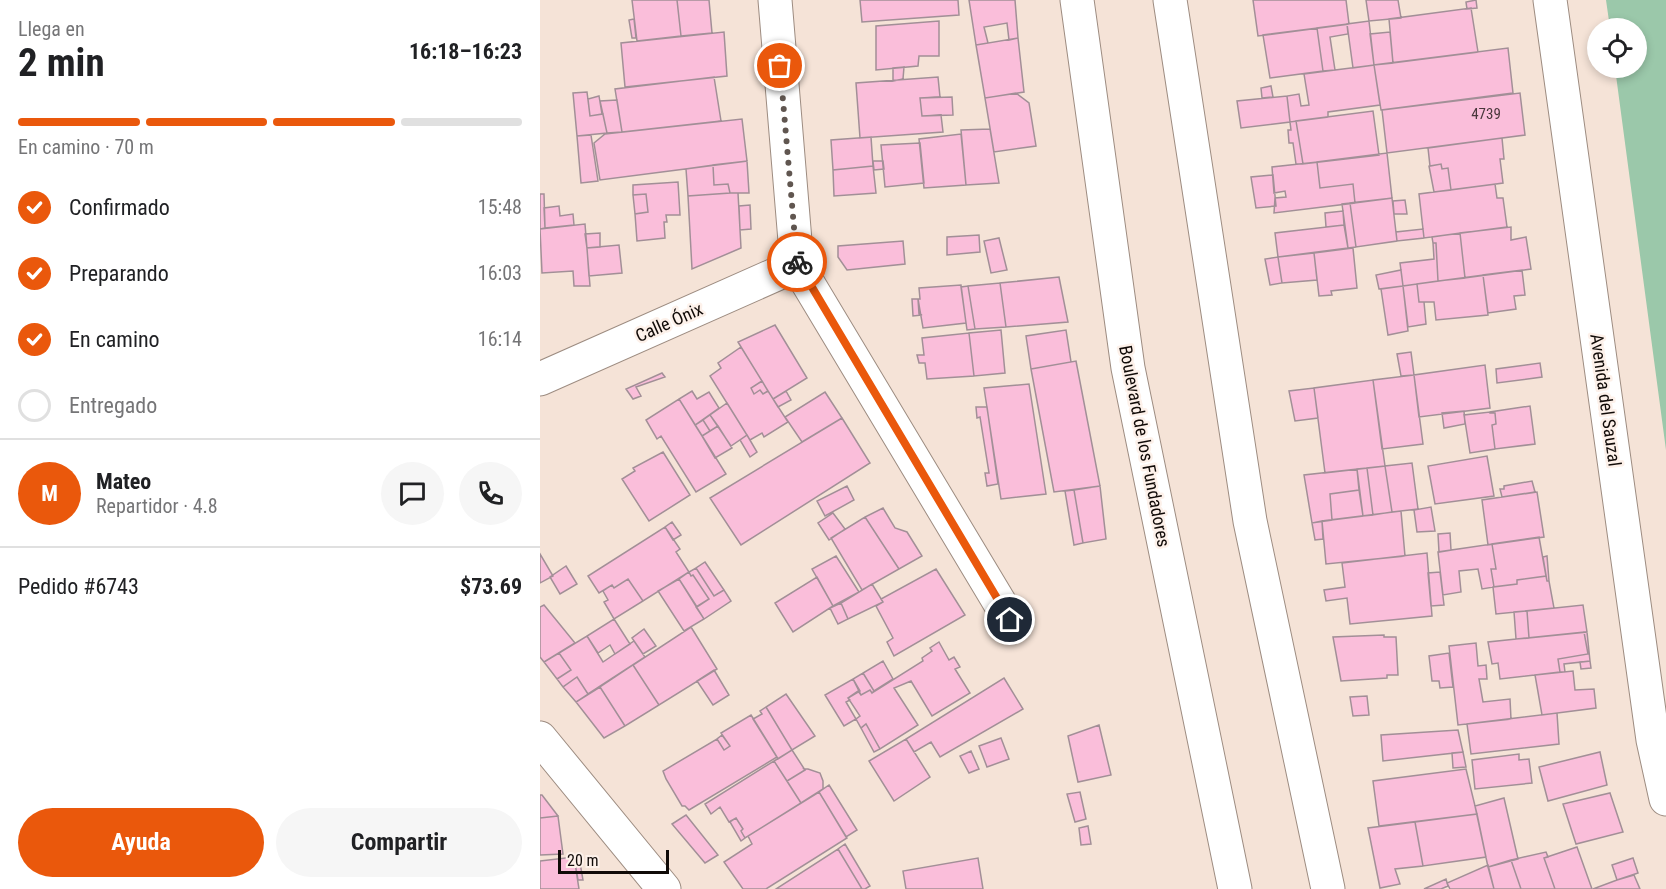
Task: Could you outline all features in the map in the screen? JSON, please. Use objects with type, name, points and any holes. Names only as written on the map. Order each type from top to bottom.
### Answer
[{"type":"street","points":[[775,0],[797,265],[1010,620]]},
{"type":"street","name":"Boulevard de los Fundadores","points":[[1077,0],[1128,368],[1235,889]]},
{"type":"street","points":[[1170,0],[1250,521],[1328,889]]},
{"type":"street","name":"Avenida del Sauzal","points":[[1550,0],[1653,740],[1666,799]]},
{"type":"street","name":"Calle Ónix","points":[[540,379],[797,265]]},
{"type":"street","points":[[540,738],[664,889]]},
{"type":"green space","points":[[1606,0],[1666,0],[1666,450],[1616,78],[1647,78],[1647,18],[1609,18]]},
{"type":"building","points":[[632,0],[677,0],[681,36],[637,41]]},
{"type":"building","points":[[677,0],[709,0],[712,33],[681,36]]},
{"type":"building","points":[[860,0],[958,0],[959,15],[862,22]]},
{"type":"building","points":[[969,0],[1015,0],[1018,38],[1009,40],[1007,23],[984,27],[988,43],[976,45]]},
{"type":"building","points":[[1253,0],[1346,0],[1349,24],[1258,36]]},
{"type":"building","points":[[1366,0],[1398,0],[1401,18],[1369,21]]},
{"type":"building","points":[[1476,0],[1477,8],[1467,9],[1466,2]]},
{"type":"building","points":[[1471,8],[1478,52],[1393,63],[1389,19]]},
{"type":"building","points":[[634,19],[636,38],[632,38],[629,20]]},
{"type":"building","points":[[939,21],[939,56],[919,56],[918,66],[876,70],[876,26]]},
{"type":"building","points":[[1369,21],[1374,65],[1353,68],[1347,24]]},
{"type":"building","points":[[1347,24],[1348,34],[1330,37],[1335,70],[1323,71],[1317,28]]},
{"type":"building","points":[[1317,28],[1323,71],[1270,78],[1263,35]]},
{"type":"building","points":[[724,32],[727,76],[625,87],[621,43]]},
{"type":"building","points":[[1390,32],[1393,63],[1374,65],[1370,34]]},
{"type":"building","points":[[1018,38],[1024,92],[985,98],[976,45]]},
{"type":"building","points":[[1508,48],[1513,93],[1381,110],[1374,65]]},
{"type":"building","points":[[1374,65],[1380,105],[1328,112],[1328,117],[1290,122],[1287,96],[1299,94],[1301,106],[1309,105],[1304,74]]},
{"type":"building","points":[[904,67],[903,79],[893,81],[893,68]]},
{"type":"building","points":[[714,77],[721,121],[622,132],[615,89]]},
{"type":"building","points":[[938,77],[940,97],[920,98],[922,116],[941,115],[943,132],[860,138],[856,83]]},
{"type":"building","points":[[1271,86],[1273,97],[1262,98],[1261,88]]},
{"type":"building","points":[[587,92],[590,116],[603,114],[607,133],[577,136],[573,93]]},
{"type":"building","points":[[1016,93],[1029,103],[1036,146],[994,152],[985,98]]},
{"type":"building","points":[[1520,93],[1525,135],[1387,153],[1382,110]]},
{"type":"building","points":[[599,96],[602,114],[590,116],[588,99]]},
{"type":"building","points":[[1287,96],[1290,122],[1241,128],[1237,101]]},
{"type":"building","points":[[952,97],[953,115],[922,116],[920,98]]},
{"type":"building","points":[[617,100],[622,132],[607,133],[600,101]]},
{"type":"building","points":[[1373,111],[1379,155],[1303,164],[1296,121]]},
{"type":"building","points":[[742,119],[747,161],[600,180],[594,143],[605,134]]},
{"type":"building","points":[[1296,121],[1303,164],[1296,164],[1293,143],[1289,143],[1290,122]]},
{"type":"building","points":[[990,129],[999,183],[966,185],[961,130]]},
{"type":"building","points":[[961,134],[966,185],[924,188],[919,139]]},
{"type":"building","points":[[591,135],[598,181],[581,183],[577,136]]},
{"type":"building","points":[[871,137],[873,166],[833,170],[831,140]]},
{"type":"building","points":[[1502,138],[1504,159],[1500,159],[1503,183],[1451,190],[1448,168],[1442,169],[1441,164],[1430,166],[1428,148]]},
{"type":"building","points":[[920,143],[924,183],[885,187],[881,145]]},
{"type":"building","points":[[1387,153],[1392,198],[1355,203],[1353,184],[1320,188],[1317,162]]},
{"type":"building","points":[[747,161],[749,193],[730,193],[728,184],[714,185],[713,165]]},
{"type":"building","points":[[873,161],[883,161],[884,169],[874,170]]},
{"type":"building","points":[[1317,162],[1320,188],[1353,184],[1355,203],[1274,213],[1275,198],[1286,197],[1285,191],[1274,193],[1272,167]]},
{"type":"building","points":[[1441,164],[1442,169],[1448,168],[1451,190],[1434,192],[1429,166]]},
{"type":"building","points":[[713,165],[714,185],[728,184],[730,193],[688,196],[686,169]]},
{"type":"building","points":[[873,166],[876,193],[834,196],[833,170]]},
{"type":"building","points":[[1273,175],[1276,206],[1256,208],[1251,177]]},
{"type":"building","points":[[678,182],[680,215],[666,215],[665,238],[637,241],[635,214],[648,212],[646,194],[633,195],[633,185]]},
{"type":"building","points":[[1495,184],[1497,198],[1503,198],[1507,227],[1424,238],[1419,194]]},
{"type":"building","points":[[738,193],[741,248],[692,269],[688,196]]},
{"type":"building","points":[[540,194],[544,194],[545,228],[540,229]]},
{"type":"building","points":[[646,194],[648,212],[635,214],[633,195]]},
{"type":"building","points":[[1392,198],[1397,241],[1356,247],[1350,203]]},
{"type":"building","points":[[1405,200],[1407,214],[1394,214],[1393,201]]},
{"type":"building","points":[[1350,203],[1356,247],[1348,248],[1342,204]]},
{"type":"building","points":[[750,205],[751,229],[740,230],[739,206]]},
{"type":"building","points":[[559,206],[560,216],[573,214],[574,225],[545,228],[544,208]]},
{"type":"building","points":[[1343,211],[1344,225],[1326,227],[1325,213]]},
{"type":"building","points":[[585,224],[590,286],[574,286],[573,271],[542,273],[540,229]]},
{"type":"building","points":[[1344,225],[1348,248],[1278,257],[1275,233]]},
{"type":"building","points":[[1511,227],[1511,240],[1526,237],[1531,269],[1465,278],[1460,233]]},
{"type":"building","points":[[1423,229],[1424,238],[1397,241],[1396,232]]},
{"type":"building","points":[[600,233],[600,247],[587,248],[585,234]]},
{"type":"building","points":[[1460,233],[1465,278],[1438,281],[1436,243],[1433,243],[1432,237]]},
{"type":"building","points":[[979,235],[980,252],[947,255],[947,237]]},
{"type":"building","points":[[999,238],[1007,270],[991,273],[984,241]]},
{"type":"building","points":[[903,241],[905,264],[847,270],[838,257],[838,246]]},
{"type":"building","points":[[1433,243],[1436,243],[1438,281],[1403,286],[1400,263],[1434,259]]},
{"type":"building","points":[[619,245],[622,273],[589,276],[587,248]]},
{"type":"building","points":[[1353,248],[1357,288],[1331,291],[1332,295],[1319,296],[1314,253]]},
{"type":"building","points":[[1314,253],[1317,280],[1282,283],[1278,257]]},
{"type":"building","points":[[1278,257],[1282,283],[1270,285],[1265,259]]},
{"type":"building","points":[[1401,270],[1403,286],[1379,289],[1376,275]]},
{"type":"building","points":[[1522,270],[1525,295],[1514,296],[1516,309],[1488,313],[1483,275]]},
{"type":"building","points":[[1483,275],[1488,315],[1436,320],[1434,302],[1419,302],[1417,284]]},
{"type":"building","points":[[1059,277],[1068,322],[1006,327],[1000,283]]},
{"type":"building","points":[[1000,283],[1006,327],[975,329],[968,286]]},
{"type":"building","points":[[1417,284],[1419,302],[1424,302],[1426,324],[1408,327],[1403,286]]},
{"type":"building","points":[[961,285],[966,323],[923,328],[918,299],[920,299],[919,288]]},
{"type":"building","points":[[968,286],[975,329],[967,330],[961,287]]},
{"type":"building","points":[[1403,286],[1408,331],[1388,335],[1381,289]]},
{"type":"building","points":[[912,299],[918,299],[919,314],[922,315],[913,316]]},
{"type":"building","points":[[775,325],[807,378],[773,399],[738,342]]},
{"type":"building","points":[[1001,330],[1005,373],[974,376],[969,333]]},
{"type":"building","points":[[1066,330],[1071,362],[1031,369],[1026,336]]},
{"type":"building","points":[[969,333],[974,376],[927,379],[925,363],[919,363],[917,355],[924,355],[922,338]]},
{"type":"building","points":[[741,347],[762,381],[751,388],[754,394],[760,390],[763,394],[768,391],[788,422],[764,437],[762,433],[750,440],[710,376],[721,368],[718,363]]},
{"type":"building","points":[[1411,352],[1414,375],[1401,376],[1397,354]]},
{"type":"building","points":[[1076,361],[1100,486],[1054,492],[1031,369]]},
{"type":"building","points":[[1540,363],[1542,377],[1497,383],[1496,369]]},
{"type":"building","points":[[1485,365],[1490,408],[1419,417],[1414,375]]},
{"type":"building","points":[[662,373],[665,377],[636,387],[641,396],[633,399],[626,389]]},
{"type":"building","points":[[1414,375],[1423,444],[1382,449],[1373,380]]},
{"type":"building","points":[[1373,380],[1385,466],[1325,473],[1314,388]]},
{"type":"building","points":[[762,381],[768,391],[763,394],[760,390],[754,394],[751,388]]},
{"type":"building","points":[[1029,384],[1046,494],[1001,499],[984,388]]},
{"type":"building","points":[[1314,388],[1318,418],[1295,421],[1289,391]]},
{"type":"building","points":[[692,391],[697,399],[709,392],[719,408],[695,425],[679,399]]},
{"type":"building","points":[[786,391],[791,400],[778,407],[773,399]]},
{"type":"building","points":[[825,392],[842,418],[802,442],[785,417]]},
{"type":"building","points":[[679,399],[726,474],[696,492],[661,436],[657,439],[646,420]]},
{"type":"building","points":[[727,403],[747,435],[731,446],[710,415]]},
{"type":"building","points":[[1530,406],[1535,444],[1495,449],[1492,425],[1496,424],[1495,413],[1490,412]]},
{"type":"building","points":[[976,407],[987,407],[998,484],[987,486],[985,473],[989,473],[980,417],[977,418]]},
{"type":"building","points":[[1464,411],[1465,424],[1444,428],[1442,413]]},
{"type":"building","points":[[1495,413],[1496,424],[1492,425],[1495,449],[1470,453],[1464,415]]},
{"type":"building","points":[[710,415],[718,426],[710,431],[703,420]]},
{"type":"building","points":[[842,418],[870,463],[741,545],[710,498]]},
{"type":"building","points":[[703,420],[710,431],[702,436],[695,425]]},
{"type":"building","points":[[718,426],[732,448],[715,458],[702,436]]},
{"type":"building","points":[[747,435],[757,452],[750,457],[740,440]]},
{"type":"building","points":[[663,452],[690,495],[649,521],[622,479],[635,471],[633,468]]},
{"type":"building","points":[[1487,456],[1494,496],[1435,504],[1428,466]]},
{"type":"building","points":[[1412,463],[1418,509],[1392,512],[1385,466]]},
{"type":"building","points":[[1385,466],[1392,512],[1373,515],[1367,468]]},
{"type":"building","points":[[1367,468],[1373,515],[1363,516],[1357,469]]},
{"type":"building","points":[[1357,469],[1359,490],[1330,494],[1332,520],[1312,523],[1304,475]]},
{"type":"building","points":[[1532,481],[1535,492],[1502,497],[1500,489],[1504,489],[1504,486]]},
{"type":"building","points":[[847,486],[854,500],[825,516],[817,501]]},
{"type":"building","points":[[1100,486],[1106,539],[1083,543],[1074,490]]},
{"type":"building","points":[[1074,490],[1083,543],[1074,545],[1065,491]]},
{"type":"building","points":[[1359,490],[1363,516],[1332,520],[1330,494]]},
{"type":"building","points":[[1537,492],[1544,537],[1488,545],[1482,500]]},
{"type":"building","points":[[1431,507],[1435,531],[1417,532],[1414,510]]},
{"type":"building","points":[[883,508],[895,528],[907,532],[922,556],[899,569],[865,517]]},
{"type":"building","points":[[1401,511],[1405,556],[1326,564],[1322,521]]},
{"type":"building","points":[[833,513],[845,529],[829,540],[818,523]]},
{"type":"building","points":[[865,517],[899,569],[862,590],[831,538]]},
{"type":"building","points":[[1322,521],[1323,539],[1315,540],[1312,523]]},
{"type":"building","points":[[672,522],[681,535],[673,540],[665,527]]},
{"type":"building","points":[[665,527],[680,549],[676,552],[689,572],[643,601],[628,579],[614,588],[612,585],[599,593],[588,576]]},
{"type":"building","points":[[1450,533],[1451,550],[1439,552],[1438,534]]},
{"type":"building","points":[[1539,537],[1546,576],[1517,580],[1517,584],[1494,587],[1491,569],[1496,569],[1492,544]]},
{"type":"building","points":[[1492,544],[1496,569],[1491,569],[1494,587],[1482,589],[1478,569],[1459,571],[1461,592],[1443,595],[1438,552]]},
{"type":"building","points":[[1427,553],[1432,616],[1350,624],[1347,598],[1326,601],[1324,590],[1345,587],[1342,563]]},
{"type":"building","points":[[540,554],[553,576],[540,583]]},
{"type":"building","points":[[836,556],[859,592],[833,606],[812,569]]},
{"type":"building","points":[[1547,556],[1549,581],[1547,581],[1543,557]]},
{"type":"building","points":[[705,562],[724,590],[714,596],[696,568]]},
{"type":"building","points":[[566,566],[577,584],[560,594],[550,577]]},
{"type":"building","points":[[696,568],[714,596],[724,590],[731,601],[704,619],[696,607],[709,599],[689,572]]},
{"type":"building","points":[[936,569],[965,615],[894,656],[887,642],[893,638],[876,606],[883,602],[881,599]]},
{"type":"building","points":[[689,572],[709,599],[697,607],[679,579]]},
{"type":"building","points":[[1440,572],[1444,605],[1431,606],[1428,573]]},
{"type":"building","points":[[1546,576],[1554,608],[1496,614],[1493,587],[1517,584],[1517,580]]},
{"type":"building","points":[[817,577],[833,606],[793,632],[775,603]]},
{"type":"building","points":[[628,579],[643,601],[614,619],[604,602],[608,600],[603,591],[612,585],[614,588]]},
{"type":"building","points":[[679,579],[704,619],[684,631],[658,591]]},
{"type":"building","points":[[872,584],[883,602],[848,619],[841,603]]},
{"type":"building","points":[[841,603],[848,619],[838,624],[830,608]]},
{"type":"building","points":[[544,605],[575,643],[544,662],[540,657],[540,607]]},
{"type":"building","points":[[1583,605],[1587,632],[1529,638],[1527,611]]},
{"type":"building","points":[[1527,611],[1529,638],[1516,639],[1514,612]]},
{"type":"building","points":[[614,619],[630,644],[615,654],[610,645],[598,653],[587,636]]},
{"type":"building","points":[[691,627],[717,669],[659,705],[633,665]]},
{"type":"building","points":[[644,629],[656,646],[643,654],[632,638]]},
{"type":"building","points":[[1584,632],[1588,654],[1558,659],[1560,672],[1500,679],[1498,663],[1492,664],[1488,642]]},
{"type":"building","points":[[1584,632],[1587,632],[1590,661],[1564,664],[1565,672],[1560,672],[1558,659],[1588,654]]},
{"type":"building","points":[[1384,635],[1384,637],[1396,637],[1398,675],[1387,675],[1387,678],[1341,681],[1333,637]]},
{"type":"building","points":[[587,636],[603,662],[634,641],[645,657],[588,694],[577,677],[563,687],[557,679],[571,670],[559,653]]},
{"type":"building","points":[[939,642],[949,660],[954,657],[960,667],[955,669],[970,693],[932,716],[911,681],[894,688],[918,725],[880,749],[866,724],[861,728],[856,719],[860,716],[848,698],[858,691],[861,695],[870,690],[872,693],[923,661],[922,658],[932,651],[930,648]]},
{"type":"building","points":[[1476,643],[1478,666],[1486,665],[1487,679],[1479,679],[1483,702],[1510,699],[1511,719],[1458,725],[1449,646]]},
{"type":"building","points":[[559,653],[571,670],[557,679],[544,662]]},
{"type":"building","points":[[1449,653],[1453,687],[1440,688],[1439,681],[1432,681],[1429,656]]},
{"type":"building","points":[[883,661],[893,679],[874,691],[863,673]]},
{"type":"building","points":[[1590,661],[1591,668],[1581,669],[1580,662]]},
{"type":"building","points":[[633,665],[659,705],[625,726],[600,687]]},
{"type":"building","points":[[714,670],[729,695],[713,705],[697,681]]},
{"type":"building","points":[[1573,671],[1575,690],[1594,689],[1596,708],[1542,715],[1535,675]]},
{"type":"building","points":[[863,673],[874,691],[872,693],[870,690],[861,695],[853,679]]},
{"type":"building","points":[[577,677],[588,694],[576,702],[563,687]]},
{"type":"building","points":[[1004,678],[1023,709],[940,757],[931,742],[914,752],[906,739]]},
{"type":"building","points":[[853,679],[860,691],[848,698],[850,700],[846,702],[856,719],[844,726],[825,695]]},
{"type":"building","points":[[600,687],[625,726],[604,738],[576,702]]},
{"type":"building","points":[[786,694],[815,736],[792,750],[766,707]]},
{"type":"building","points":[[1367,696],[1369,715],[1353,716],[1350,697]]},
{"type":"building","points":[[766,707],[792,750],[778,759],[753,719],[762,714],[760,711]]},
{"type":"building","points":[[1557,713],[1559,744],[1471,754],[1467,724]]},
{"type":"building","points":[[751,715],[777,757],[689,810],[682,806],[663,771],[717,739],[724,750],[730,746],[721,733]]},
{"type":"building","points":[[866,724],[880,749],[874,752],[861,728]]},
{"type":"building","points":[[1099,725],[1111,775],[1078,782],[1068,736]]},
{"type":"building","points":[[1458,730],[1463,752],[1383,761],[1381,735]]},
{"type":"building","points":[[722,735],[730,746],[724,750],[717,739]]},
{"type":"building","points":[[1001,738],[1009,759],[987,767],[979,746]]},
{"type":"building","points":[[906,739],[930,777],[894,801],[869,761]]},
{"type":"building","points":[[792,750],[805,770],[787,781],[774,761]]},
{"type":"building","points":[[971,751],[979,769],[969,773],[960,756]]},
{"type":"building","points":[[1463,752],[1466,767],[1453,768],[1452,753]]},
{"type":"building","points":[[1600,752],[1607,785],[1548,801],[1539,767]]},
{"type":"building","points":[[1519,754],[1519,760],[1529,759],[1532,783],[1475,789],[1472,760]]},
{"type":"building","points":[[774,761],[801,803],[745,838],[741,831],[743,829],[736,818],[729,822],[720,807],[711,814],[705,804]]},
{"type":"building","points":[[804,769],[820,773],[823,789],[801,803],[787,781]]},
{"type":"building","points":[[1466,769],[1477,814],[1379,826],[1373,781]]},
{"type":"building","points":[[829,785],[857,830],[846,837],[819,792]]},
{"type":"building","points":[[819,792],[847,838],[766,889],[743,889],[724,862],[752,844],[748,836]]},
{"type":"building","points":[[1080,792],[1086,819],[1075,822],[1067,794]]},
{"type":"building","points":[[1610,793],[1623,832],[1576,844],[1563,804]]},
{"type":"building","points":[[540,795],[542,795],[558,816],[540,818]]},
{"type":"building","points":[[1504,798],[1518,859],[1488,867],[1475,806]]},
{"type":"building","points":[[1477,814],[1486,857],[1423,866],[1415,822]]},
{"type":"building","points":[[686,815],[718,855],[705,863],[672,824]]},
{"type":"building","points":[[558,816],[563,854],[540,855],[540,818]]},
{"type":"building","points":[[736,818],[743,829],[741,831],[745,838],[741,841],[730,822]]},
{"type":"building","points":[[1415,822],[1423,866],[1395,869],[1400,884],[1380,888],[1368,828]]},
{"type":"building","points":[[1088,826],[1091,844],[1081,845],[1079,828]]},
{"type":"building","points":[[845,844],[870,886],[865,889],[862,889],[838,849]]},
{"type":"building","points":[[1577,847],[1592,889],[1555,889],[1544,858]]},
{"type":"building","points":[[838,849],[862,889],[776,889]]},
{"type":"building","points":[[1546,852],[1548,857],[1544,858],[1555,889],[1521,889],[1511,860]]},
{"type":"building","points":[[574,857],[579,889],[540,889],[540,861]]},
{"type":"building","points":[[574,857],[579,857],[583,880],[578,880]]},
{"type":"building","points":[[978,858],[983,889],[906,889],[903,871]]},
{"type":"building","points":[[1633,858],[1638,873],[1617,880],[1612,865]]},
{"type":"building","points":[[1511,860],[1521,889],[1494,889],[1488,867]]},
{"type":"building","points":[[1488,865],[1494,889],[1450,889],[1447,883]]},
{"type":"building","points":[[1634,875],[1640,889],[1593,889],[1617,880]]},
{"type":"building","points":[[1446,879],[1448,886],[1441,889],[1424,889]]},
{"type":"way so far","points":[[780,66],[797,262]]},
{"type":"route","points":[[797,262],[1010,620]]}]
